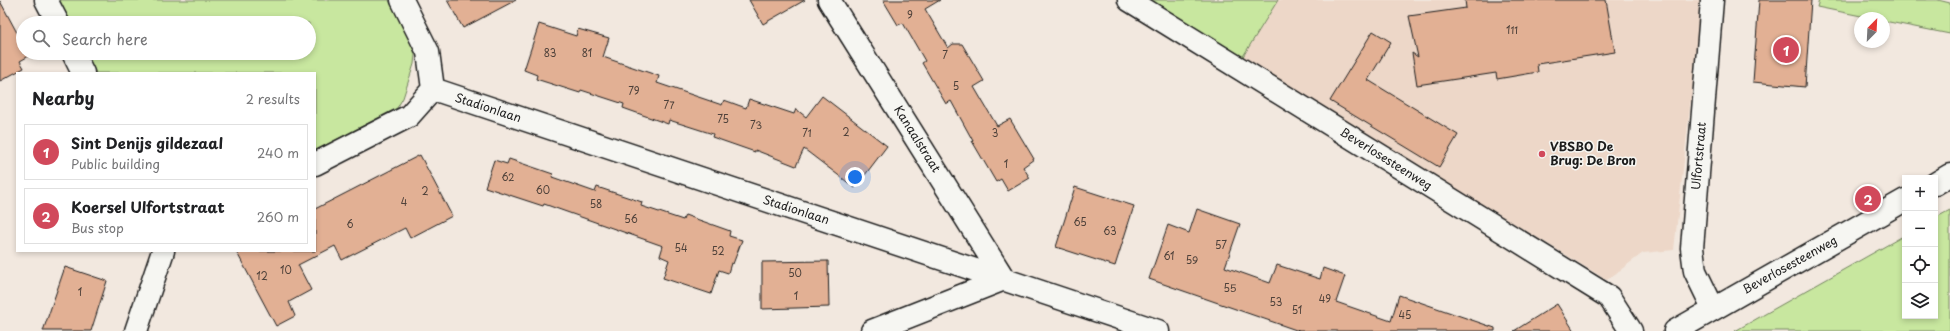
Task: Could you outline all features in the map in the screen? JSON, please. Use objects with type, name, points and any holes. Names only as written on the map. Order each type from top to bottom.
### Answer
[{"type":"street","points":[[46,0],[54,16]]},
{"type":"street","points":[[316,163],[410,116],[433,89],[428,52],[402,0]]},
{"type":"street","name":"Kanaalstraat","points":[[829,0],[1004,279]]},
{"type":"street","name":"Beverlosesteenweg","points":[[1129,0],[1609,297],[1631,331]]},
{"type":"street","name":"Ulfortstraat","points":[[1712,0],[1692,248],[1695,271],[1713,308]]},
{"type":"street","points":[[76,60],[82,72]]},
{"type":"street","name":"Stadionlaan","points":[[433,89],[1158,331]]},
{"type":"street","points":[[1938,182],[1950,175]]},
{"type":"street","name":"Beverlosesteenweg","points":[[1675,331],[1902,202]]},
{"type":"street","points":[[136,331],[163,252]]},
{"type":"street","points":[[872,331],[1004,279]]},
{"type":"shaded area","name":"VBSBO De Brug: De Bron","points":[[1278,0],[1702,0],[1674,250],[1643,253],[1607,280],[1242,58]]},
{"type":"green space","points":[[59,0],[389,0],[413,47],[415,55],[414,64],[403,98],[397,108],[316,150],[316,72],[96,72],[90,60],[316,60],[316,16],[67,16]]},
{"type":"green space","points":[[1145,0],[1278,0],[1242,58]]},
{"type":"green space","points":[[1819,0],[1938,0],[1950,3],[1950,34],[1890,22],[1890,12],[1854,12],[1854,15],[1817,7]]},
{"type":"green space","points":[[1950,210],[1950,331],[1735,331],[1902,237],[1902,319],[1938,319],[1938,216]]},
{"type":"building","points":[[447,0],[516,0],[463,28]]},
{"type":"building","points":[[749,0],[805,0],[763,24]]},
{"type":"building","points":[[883,0],[940,0],[925,9],[948,48],[953,44],[962,44],[984,81],[974,87],[997,126],[1010,119],[1034,159],[1023,167],[1030,178],[1008,191],[1001,179],[996,182],[951,101],[946,104],[922,63],[925,61],[903,23],[898,25]]},
{"type":"building","points":[[1465,0],[1606,0],[1615,52],[1537,64],[1538,72],[1497,79],[1496,73],[1417,85],[1412,53],[1418,57],[1409,16],[1466,8]]},
{"type":"building","points":[[1759,0],[1811,0],[1805,87],[1753,82]]},
{"type":"building","points":[[0,1],[16,31],[16,60],[22,60],[20,61],[24,68],[0,81]]},
{"type":"building","points":[[539,24],[576,36],[578,29],[609,38],[603,57],[659,76],[657,83],[722,105],[724,100],[746,108],[749,99],[794,114],[796,109],[806,117],[822,96],[887,146],[855,188],[804,149],[796,166],[755,150],[755,152],[712,137],[713,134],[669,120],[668,124],[623,108],[624,104],[581,90],[580,93],[536,79],[537,75],[524,70]]},
{"type":"building","points":[[1373,31],[1391,42],[1368,80],[1458,135],[1439,167],[1330,101]]},
{"type":"building","points":[[420,155],[452,216],[410,238],[405,228],[342,260],[335,246],[298,265],[311,290],[289,302],[295,316],[276,326],[237,252],[316,252],[316,208]]},
{"type":"building","points":[[509,159],[553,174],[552,177],[595,192],[597,187],[642,202],[641,206],[683,220],[685,215],[730,231],[729,236],[742,240],[733,264],[731,263],[728,273],[719,270],[711,294],[663,278],[669,260],[660,256],[663,246],[544,204],[543,206],[485,187],[494,160],[507,164]]},
{"type":"building","points":[[1075,187],[1134,206],[1115,266],[1056,247]]},
{"type":"building","points":[[1197,209],[1240,224],[1225,267],[1270,283],[1277,265],[1320,279],[1323,268],[1345,276],[1336,302],[1391,321],[1399,295],[1495,328],[1495,331],[1299,331],[1149,279],[1168,225],[1189,233]]},
{"type":"building","points":[[828,261],[829,307],[762,309],[762,262]]},
{"type":"building","points":[[65,267],[107,281],[91,331],[43,331]]},
{"type":"building","points":[[1557,304],[1574,331],[1514,331]]},
{"type":"place","name":"Sint Denijs gildezaal","points":[[1786,50]]},
{"type":"place","name":"VBSBO De Brug: De Bron","points":[[1542,154]]},
{"type":"place","name":"Koersel Ulfortstraat","points":[[1868,199]]}]
